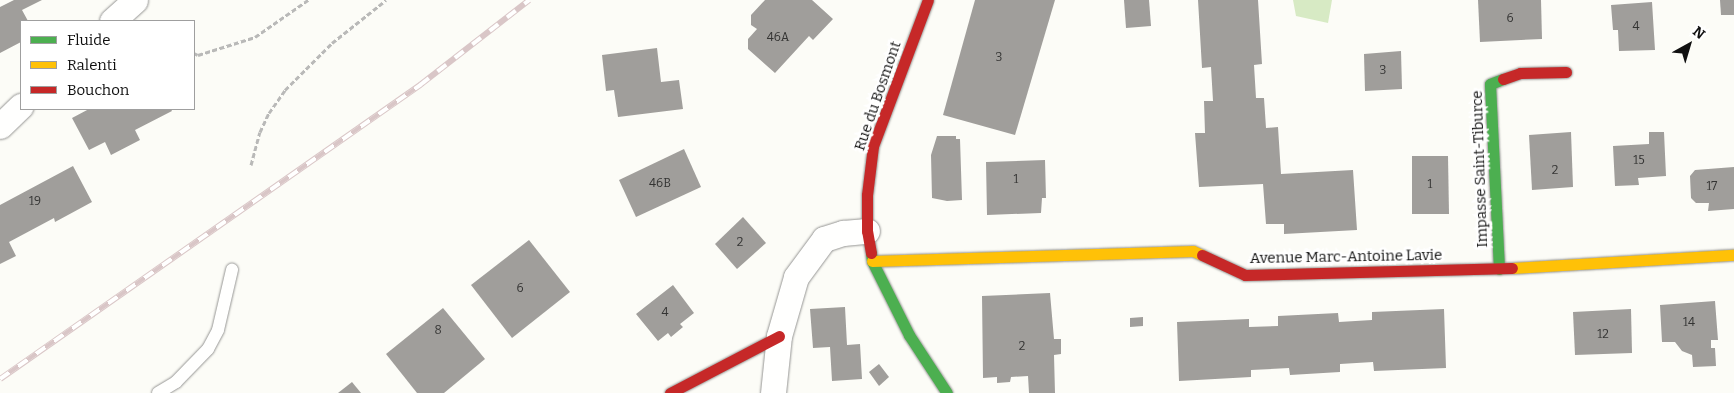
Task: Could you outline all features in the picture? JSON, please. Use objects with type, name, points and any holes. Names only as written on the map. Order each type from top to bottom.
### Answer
[{"type":"street","points":[[113,20],[135,0]]},
{"type":"street","name":"Rue du Bosmont","points":[[928,0],[874,146],[867,195],[867,231],[872,261],[909,335],[947,393]]},
{"type":"street","name":"Impasse Saint-Tiburce","points":[[1499,269],[1490,84],[1520,73],[1566,72]]},
{"type":"street","points":[[0,126],[20,107]]},
{"type":"street","points":[[773,393],[779,336],[796,277],[824,239],[843,233],[867,231]]},
{"type":"street","name":"Avenue Marc-Antoine Lavie","points":[[872,261],[1192,251],[1245,275],[1499,269],[1734,255]]},
{"type":"street","points":[[670,393],[779,336]]},
{"type":"lane","points":[[158,393],[176,382],[208,349],[218,330],[232,270]]},
{"type":"path","points":[[195,53],[198,55],[255,37],[308,0]]},
{"type":"path","points":[[251,164],[260,132],[269,113],[285,90],[332,43],[386,0]]},
{"type":"green space","points":[[1293,0],[1332,0],[1328,23],[1296,16]]},
{"type":"building","points":[[14,0],[42,0],[22,10],[27,20],[20,20],[20,43],[0,53],[0,7]]},
{"type":"building","points":[[765,0],[812,0],[833,19],[813,40],[809,36],[775,73],[748,49],[748,39],[757,29],[751,25],[751,15]]},
{"type":"building","points":[[975,0],[1055,0],[1015,135],[943,115]]},
{"type":"building","points":[[1124,0],[1149,0],[1151,26],[1126,28]]},
{"type":"building","points":[[1198,0],[1258,0],[1262,64],[1254,65],[1256,98],[1264,98],[1266,128],[1278,127],[1281,174],[1353,170],[1357,230],[1284,234],[1284,224],[1266,224],[1263,184],[1199,187],[1195,133],[1205,133],[1204,101],[1213,101],[1211,67],[1202,68]]},
{"type":"building","points":[[1478,0],[1541,0],[1542,39],[1480,42]]},
{"type":"building","points":[[1720,0],[1734,0],[1734,15],[1721,15]]},
{"type":"building","points":[[1652,2],[1655,50],[1619,51],[1618,30],[1613,30],[1611,5]]},
{"type":"building","points":[[657,48],[661,82],[679,80],[683,109],[618,117],[614,90],[606,91],[602,55]]},
{"type":"building","points":[[1401,51],[1402,89],[1365,91],[1364,54]]},
{"type":"building","points":[[87,110],[172,111],[135,130],[140,140],[111,155],[105,142],[89,150],[72,118]]},
{"type":"building","points":[[1571,132],[1573,187],[1532,190],[1529,135]]},
{"type":"building","points":[[1649,132],[1664,132],[1666,176],[1638,178],[1639,185],[1615,186],[1613,146],[1649,144]]},
{"type":"building","points":[[937,136],[956,136],[956,139],[960,139],[962,200],[947,201],[932,198],[931,155]]},
{"type":"building","points":[[684,149],[701,187],[636,217],[619,180]]},
{"type":"building","points":[[1412,156],[1448,156],[1449,214],[1412,214]]},
{"type":"building","points":[[1045,160],[1046,198],[1042,198],[1041,213],[987,215],[986,162]]},
{"type":"building","points":[[73,166],[92,202],[55,222],[54,218],[9,242],[16,256],[0,264],[0,205]]},
{"type":"building","points":[[1734,167],[1734,209],[1708,211],[1709,203],[1696,203],[1691,198],[1690,176],[1695,170]]},
{"type":"building","points":[[743,217],[766,243],[737,269],[715,244]]},
{"type":"building","points":[[529,240],[570,292],[512,338],[471,285]]},
{"type":"building","points":[[673,285],[694,313],[680,324],[683,327],[671,337],[668,333],[658,341],[636,314]]},
{"type":"building","points":[[1050,293],[1054,339],[1061,339],[1061,354],[1054,355],[1055,393],[1029,393],[1028,376],[1011,377],[1010,382],[997,383],[997,377],[983,378],[982,296]]},
{"type":"building","points":[[1715,301],[1718,340],[1711,340],[1711,348],[1715,348],[1716,366],[1693,367],[1692,355],[1682,351],[1675,342],[1662,342],[1660,305]]},
{"type":"building","points":[[845,307],[847,345],[860,344],[862,379],[832,381],[830,347],[813,348],[810,309]]},
{"type":"building","points":[[443,308],[485,359],[444,393],[417,393],[386,354]]},
{"type":"building","points":[[1444,309],[1446,368],[1374,371],[1373,362],[1340,364],[1340,372],[1290,375],[1289,368],[1251,370],[1251,377],[1179,381],[1177,322],[1249,319],[1249,327],[1278,326],[1278,316],[1338,313],[1339,322],[1372,320],[1372,312]]},
{"type":"building","points":[[1631,309],[1632,353],[1575,355],[1573,312]]},
{"type":"building","points":[[1143,317],[1143,326],[1130,327],[1130,318]]},
{"type":"building","points":[[879,364],[889,377],[879,386],[869,372]]},
{"type":"building","points":[[352,382],[361,393],[338,393]]},
{"type":"railway","points":[[0,379],[420,85],[529,0]]},
{"type":"traffic: fast","points":[[1499,269],[1490,84],[1503,79]]},
{"type":"traffic: fast","points":[[871,253],[872,261],[909,335],[947,393]]},
{"type":"traffic: slow","points":[[872,261],[1193,251],[1202,255]]},
{"type":"traffic: slow","points":[[1512,268],[1734,255]]},
{"type":"traffic: jam","points":[[871,253],[867,231],[867,195],[873,146],[928,0]]},
{"type":"traffic: jam","points":[[1503,79],[1520,73],[1566,72]]},
{"type":"traffic: jam","points":[[1202,255],[1245,275],[1512,268]]},
{"type":"traffic: jam","points":[[670,393],[779,336]]}]
